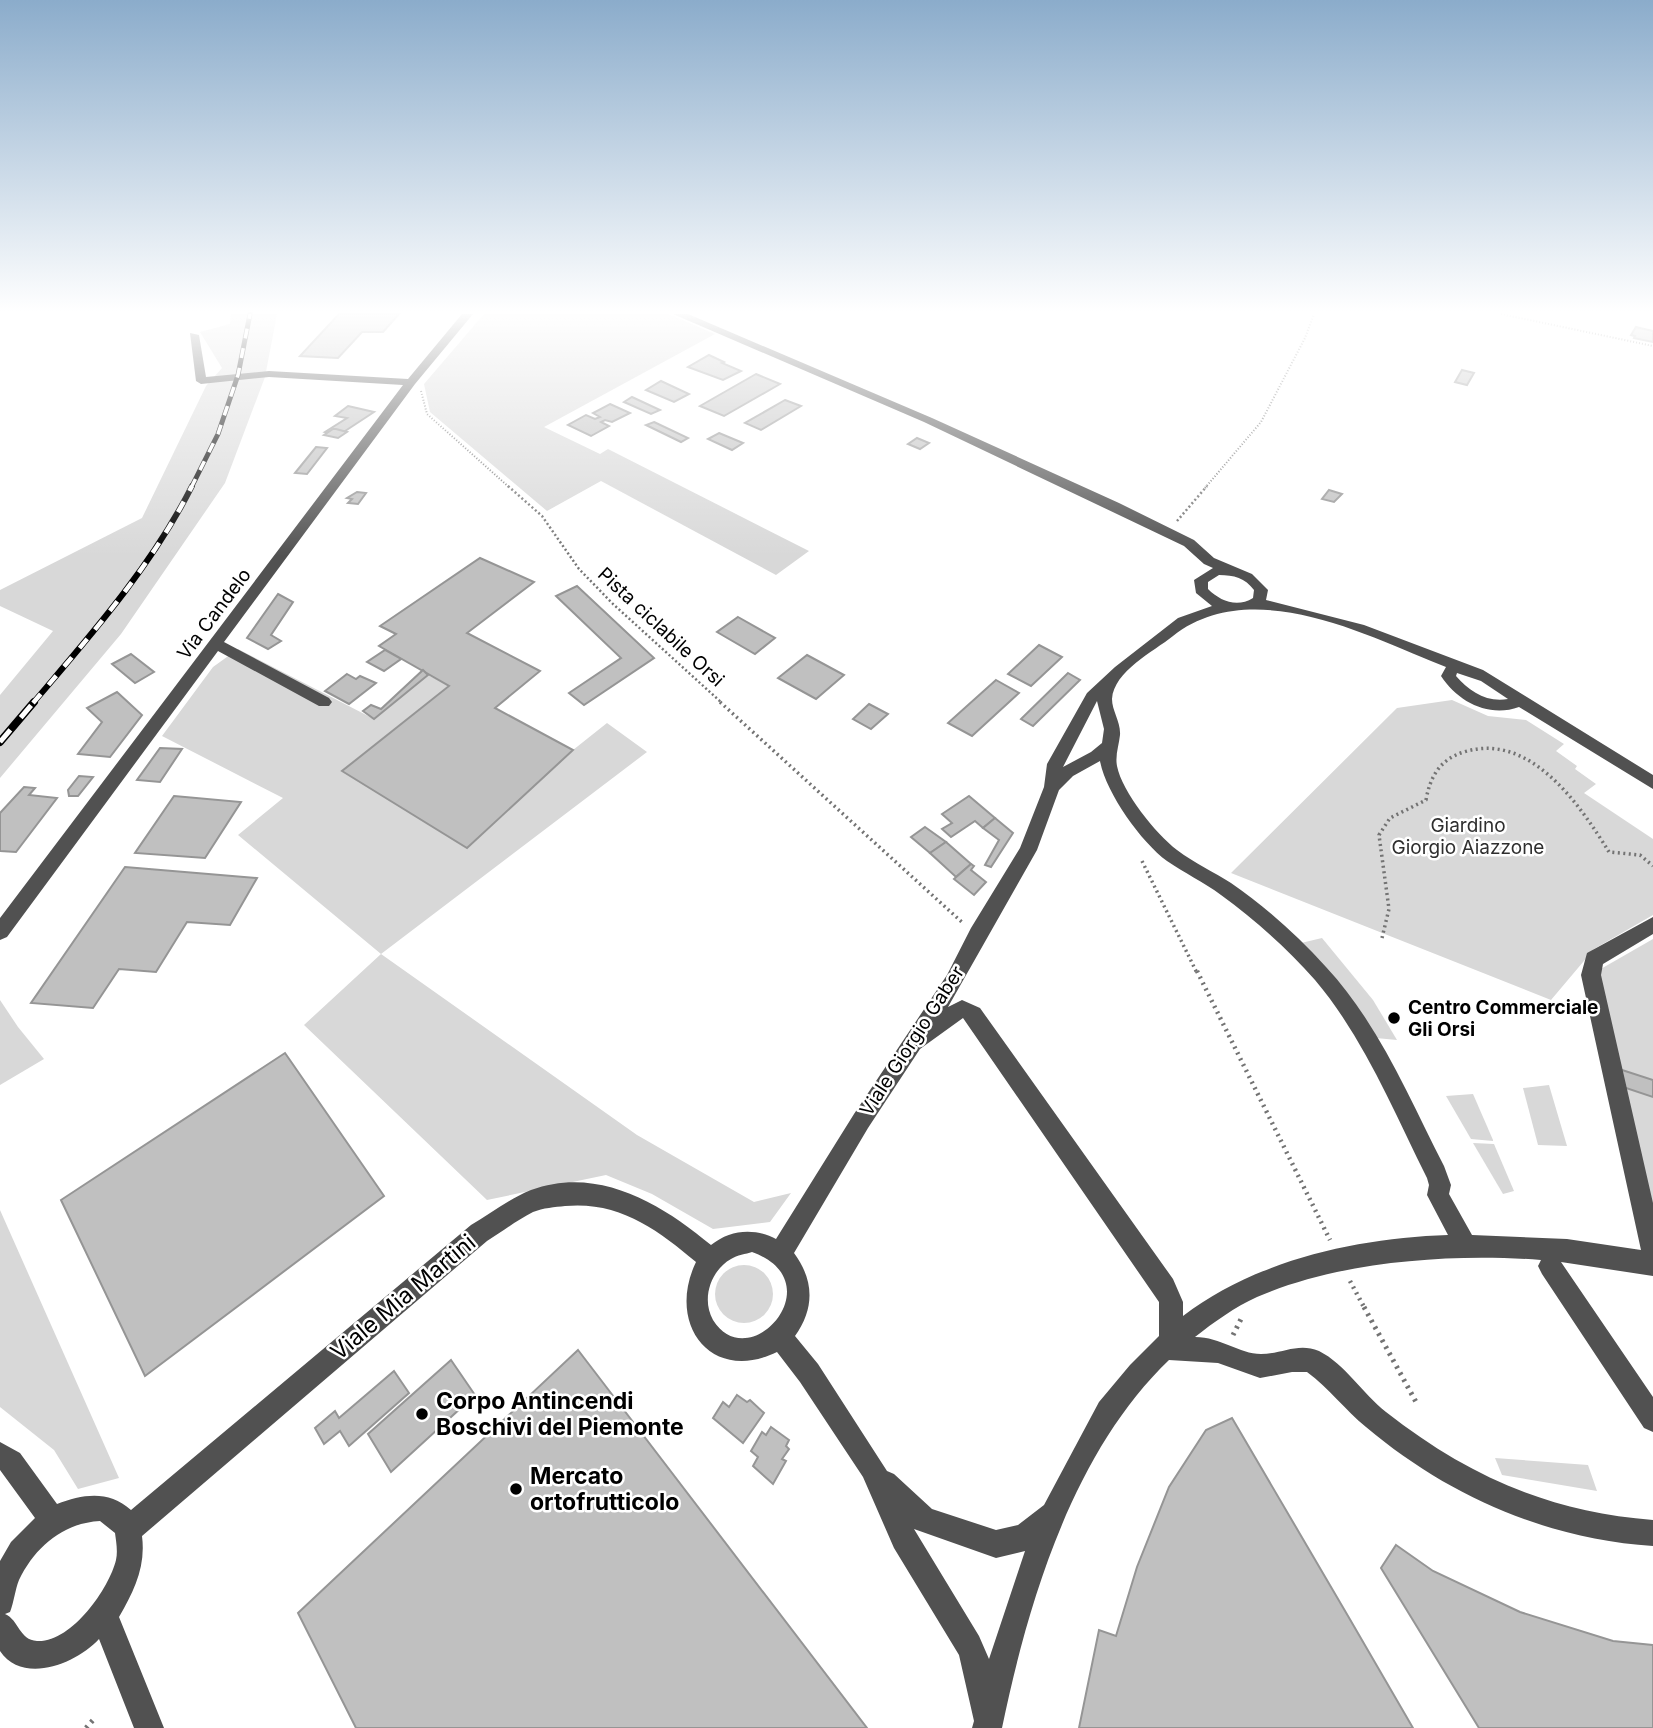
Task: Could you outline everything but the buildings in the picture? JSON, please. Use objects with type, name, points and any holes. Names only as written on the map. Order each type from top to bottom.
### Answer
[{"type":"street","name":"Via Candelo","points":[[0,932],[407,395]]},
{"type":"street","points":[[868,395],[1167,532],[1188,543],[1209,561],[1248,577],[1272,596],[1301,612]]},
{"type":"street","points":[[1167,532],[1181,544],[1195,564],[1201,585],[1210,599],[1225,606],[1242,607],[1255,603],[1301,612],[1406,647],[1441,667],[1515,697],[1653,783]]},
{"type":"street","points":[[1201,585],[1216,571],[1233,572]]},
{"type":"street","name":"Viale Giorgio Gaber","points":[[781,1252],[909,1047],[954,981],[978,933],[1028,850],[1052,787],[1055,764],[1092,697],[1183,621],[1195,607],[1201,585]]},
{"type":"street","points":[[1255,603],[1261,595],[1258,586]]},
{"type":"street","name":"Viale Giorgio Gaber","points":[[1183,621],[1225,606]]},
{"type":"street","points":[[216,644],[324,702]]},
{"type":"street","points":[[1454,672],[1454,685],[1479,701],[1529,713],[1583,739]]},
{"type":"street","points":[[1109,682],[1103,697],[1112,729],[1108,763],[1115,786],[1154,839],[1171,855],[1212,878],[1278,930],[1321,974],[1360,1024],[1436,1174],[1440,1185],[1438,1195],[1465,1244]]},
{"type":"street","points":[[1502,707],[1516,702],[1515,697]]},
{"type":"street","points":[[1052,787],[1068,771],[1098,757],[1110,745]]},
{"type":"street","points":[[1653,925],[1594,960],[1591,975],[1653,1253]]},
{"type":"street","points":[[909,1047],[940,1027],[952,1012],[961,1009],[973,1014],[1165,1287],[1171,1302],[1167,1344]]},
{"type":"street","name":"Viale Mia Martini","points":[[128,1530],[479,1233],[532,1201],[581,1192],[615,1199],[669,1223],[710,1259]]},
{"type":"street","points":[[737,1242],[768,1244],[781,1252],[792,1266],[798,1284],[798,1303],[792,1321],[780,1336],[765,1346],[747,1351],[730,1348],[715,1340],[703,1327],[696,1310],[695,1292],[700,1275],[710,1259],[737,1242]]},
{"type":"street","points":[[988,1726],[1003,1658],[1027,1572],[1065,1488],[1111,1406],[1167,1344],[1235,1296],[1276,1278],[1347,1266],[1379,1252],[1465,1244],[1601,1254],[1653,1264]]},
{"type":"street","points":[[1550,1266],[1653,1419]]},
{"type":"street","points":[[780,1336],[809,1373],[872,1468],[900,1499],[924,1520],[996,1544],[1025,1537],[1054,1514]]},
{"type":"street","points":[[1167,1344],[1180,1352],[1210,1349],[1247,1365],[1265,1366],[1299,1357],[1315,1362],[1374,1419],[1450,1473],[1505,1500],[1567,1520],[1630,1533],[1653,1533]]},
{"type":"street","points":[[0,1455],[11,1462],[53,1521]]},
{"type":"street","points":[[872,1468],[904,1538],[970,1646],[978,1668],[988,1726]]},
{"type":"street","points":[[0,1602],[12,1567],[30,1541],[53,1521],[71,1511],[90,1507],[106,1509],[119,1517],[128,1530],[131,1548],[128,1570],[119,1594],[104,1616],[73,1643],[62,1650],[39,1656],[20,1653],[6,1642],[0,1626]]},
{"type":"street","points":[[104,1616],[149,1728]]},
{"type":"path","name":"Pista ciclabile Orsi","points":[[419,395],[427,414],[542,516],[579,569],[613,604],[963,923],[978,933]]},
{"type":"path","points":[[1167,532],[1261,422],[1275,395]]},
{"type":"path","points":[[1382,938],[1389,909],[1379,835],[1390,818],[1426,800],[1430,778],[1437,768],[1466,749],[1503,749],[1528,761],[1577,803],[1609,852],[1640,855],[1653,866]]},
{"type":"path","points":[[1142,861],[1347,1266],[1347,1275],[1416,1402]]},
{"type":"path","points":[[1224,1353],[1242,1316]]},
{"type":"path","points":[[86,1728],[94,1719]]},
{"type":"green space","points":[[202,395],[258,395],[225,483],[121,634],[0,778],[0,695],[53,631],[0,606],[0,590],[142,518]]},
{"type":"green space","points":[[426,395],[604,395],[544,427],[600,454],[608,449],[809,551],[776,575],[601,481],[547,511],[430,412]]},
{"type":"green space","points":[[238,649],[374,719],[428,675],[449,686],[342,771],[467,847],[573,750],[607,723],[647,752],[381,954],[238,835],[283,798],[162,736],[213,667]]},
{"type":"green space","name":"Giardino Giorgio Aiazzone","points":[[1452,700],[1488,716],[1526,720],[1564,744],[1556,751],[1596,784],[1584,793],[1653,839],[1653,915],[1594,949],[1551,1000],[1231,873],[1397,708]]},
{"type":"green space","points":[[1322,938],[1373,1000],[1397,1040],[1376,1038],[1301,943]]},
{"type":"green space","points":[[1653,939],[1653,1214],[1599,970]]},
{"type":"green space","points":[[381,954],[637,1135],[754,1202],[791,1193],[770,1222],[713,1229],[652,1194],[606,1175],[487,1200],[304,1025]]},
{"type":"green space","points":[[0,1000],[44,1059],[0,1085]]},
{"type":"green space","points":[[1549,1085],[1567,1146],[1538,1145],[1523,1088]]},
{"type":"green space","points":[[1473,1094],[1493,1141],[1471,1139],[1446,1096]]},
{"type":"green space","points":[[1473,1143],[1494,1144],[1514,1191],[1503,1194]]},
{"type":"green space","points":[[0,1210],[119,1478],[78,1489],[54,1450],[0,1407]]},
{"type":"green space","points":[[744,1265],[755,1267],[768,1278],[773,1294],[771,1305],[760,1318],[744,1323],[733,1321],[720,1310],[715,1294],[717,1283],[728,1270]]},
{"type":"green space","points":[[1495,1458],[1588,1465],[1597,1491],[1502,1475]]},
{"type":"railway","points":[[192,486],[218,434],[231,395]]},
{"type":"railway","points":[[33,703],[139,572],[176,516],[192,486]]},
{"type":"railway","points":[[0,742],[34,702]]},
{"type":"place","name":"Centro Commerciale Gli Orsi","points":[[1394,1018]]},
{"type":"place","name":"Corpo Antincendi Boschivi del Piemonte","points":[[422,1414]]},
{"type":"place","name":"Mercato ortofrutticolo","points":[[516,1489]]}]
